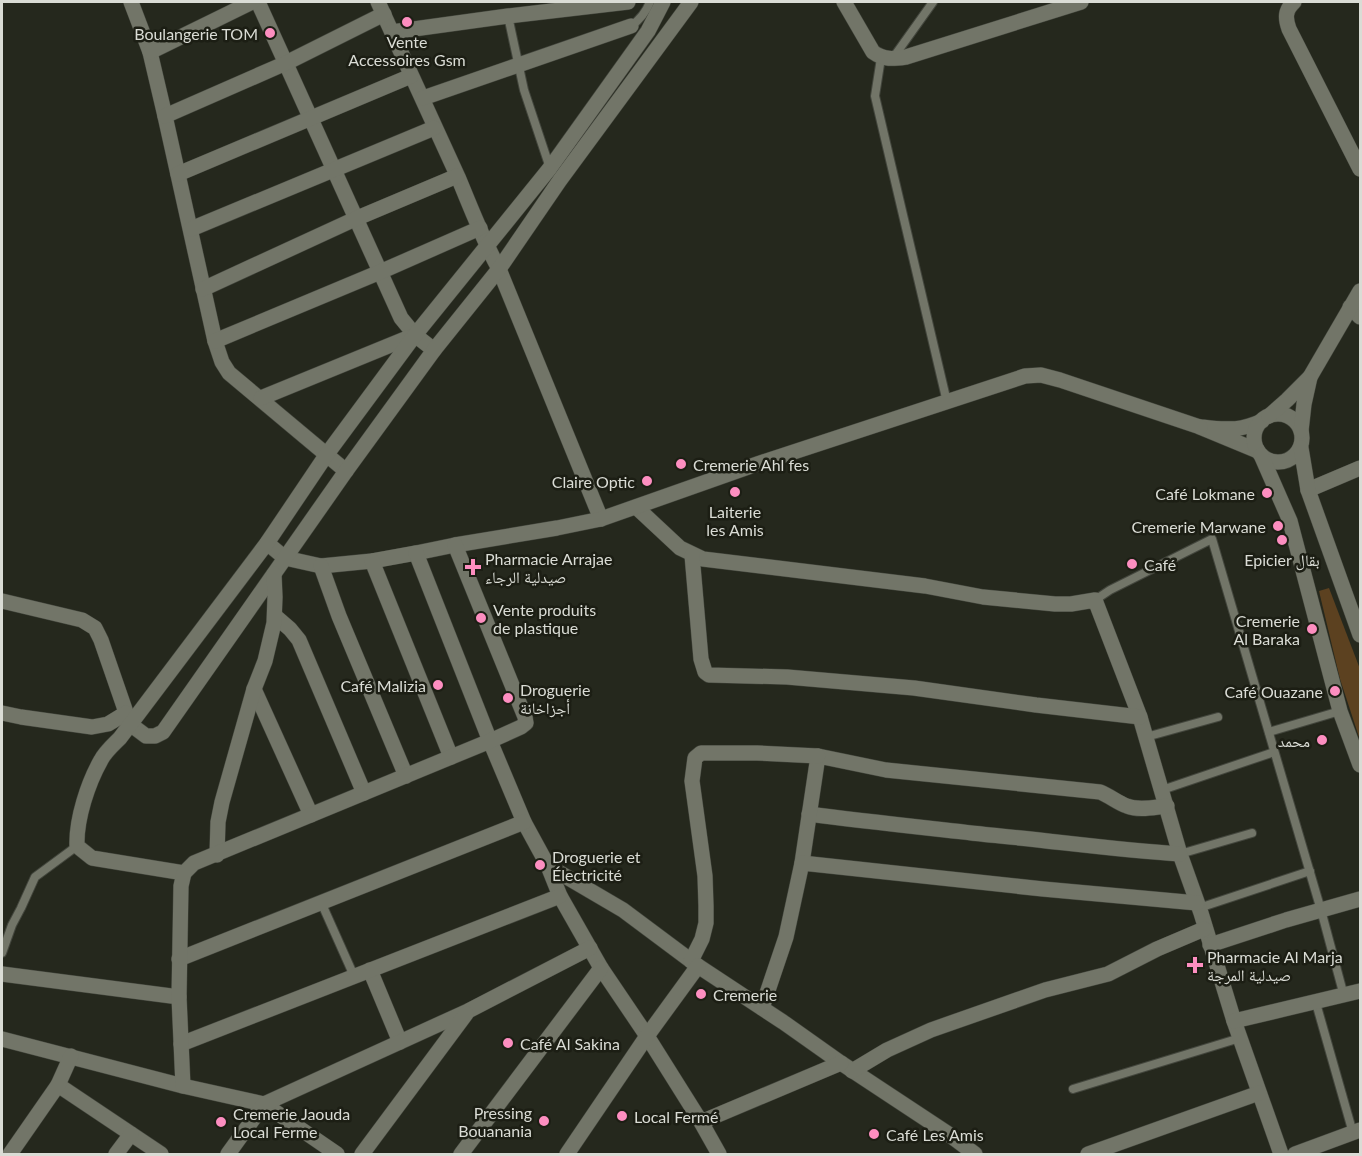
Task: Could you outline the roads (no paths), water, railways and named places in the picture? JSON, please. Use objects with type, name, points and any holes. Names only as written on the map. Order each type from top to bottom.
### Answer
[{"type":"street","points":[[131,2],[150,52],[215,341],[222,362],[229,373],[346,471]]},
{"type":"street","points":[[150,52],[252,2]]},
{"type":"street","points":[[258,2],[401,318],[415,335],[434,350]]},
{"type":"street","points":[[392,32],[628,2]]},
{"type":"street","points":[[184,873],[92,858],[77,846],[79,822],[88,790],[102,758],[120,738],[128,718],[267,543],[327,454],[415,335],[550,168],[648,31],[663,2]]},
{"type":"street","points":[[2,602],[82,620],[95,628],[128,718],[149,736],[163,732],[346,471],[434,350],[500,269],[560,180],[691,2]]},
{"type":"street","points":[[844,2],[873,52],[887,58],[906,57],[1081,2]]},
{"type":"street","points":[[1294,2],[1286,12],[1289,29],[1360,169]]},
{"type":"street","points":[[165,116],[286,63],[381,8],[423,98],[486,246],[500,269],[601,519]]},
{"type":"street","points":[[423,98],[631,26]]},
{"type":"street","points":[[178,174],[411,76]]},
{"type":"street","points":[[191,230],[434,128]]},
{"type":"street","points":[[203,288],[355,219],[457,176]]},
{"type":"street","points":[[215,341],[480,228]]},
{"type":"street","points":[[1360,291],[1355,312],[1310,377],[1257,427],[1254,441],[1290,521],[1340,711],[1360,765]]},
{"type":"street","points":[[261,398],[415,335]]},
{"type":"street","points":[[267,543],[285,558],[321,567],[372,561],[601,519],[769,460],[1025,376],[1041,375],[1060,380],[1200,427],[1260,453],[1274,462],[1290,459],[1301,447],[1303,440],[1298,424],[1292,418],[1284,415],[1276,414],[1248,427],[1237,429],[1200,427]]},
{"type":"street","points":[[1301,431],[1310,377]]},
{"type":"street","points":[[1301,447],[1308,490],[1357,616],[1360,635]]},
{"type":"street","points":[[1308,490],[1360,468]]},
{"type":"street","points":[[636,507],[680,548],[703,559],[925,586],[983,597],[1055,604],[1095,600],[1140,717],[1204,929],[1281,1155]]},
{"type":"street","points":[[183,1086],[179,959],[181,886],[184,873],[194,863],[490,741],[526,723],[455,545]]},
{"type":"street","points":[[416,553],[524,822],[548,866],[560,896],[601,968],[701,1122],[718,1155]]},
{"type":"street","points":[[692,555],[701,659],[705,672],[709,675],[787,677],[914,688],[1140,717]]},
{"type":"street","points":[[372,561],[451,757]]},
{"type":"street","points":[[321,567],[406,776]]},
{"type":"street","points":[[217,855],[218,822],[222,802],[254,689],[265,661],[275,616],[274,574]]},
{"type":"street","points":[[275,616],[299,639],[364,793]]},
{"type":"street","points":[[254,689],[311,815]]},
{"type":"street","points":[[2,713],[92,727],[128,718]]},
{"type":"street","points":[[567,1155],[695,963],[706,923],[705,876],[692,781],[695,758],[701,753],[818,756],[886,770],[1100,792],[1132,808],[1167,806]]},
{"type":"street","points":[[762,1008],[786,937],[801,863],[818,756]]},
{"type":"street","points":[[809,814],[1128,851],[1180,854]]},
{"type":"street","points":[[179,959],[524,822]]},
{"type":"street","points":[[801,863],[1198,906]]},
{"type":"street","points":[[548,866],[623,910],[695,963],[947,1133],[975,1155]]},
{"type":"street","points":[[181,1044],[560,896]]},
{"type":"street","points":[[1210,945],[1360,899]]},
{"type":"street","points":[[701,1122],[847,1067],[931,1030],[1045,990],[1108,974],[1157,949],[1204,929]]},
{"type":"street","points":[[228,1155],[264,1104],[468,1011],[590,948]]},
{"type":"street","points":[[461,1155],[601,968]]},
{"type":"street","points":[[370,970],[400,1042]]},
{"type":"street","points":[[2,974],[179,997]]},
{"type":"street","points":[[1234,1021],[1360,991]]},
{"type":"street","points":[[362,1155],[468,1011]]},
{"type":"street","points":[[2,1039],[183,1086],[264,1104],[337,1155]]},
{"type":"street","points":[[10,1155],[58,1085],[71,1056]]},
{"type":"street","points":[[58,1085],[161,1155]]},
{"type":"street","points":[[1088,1155],[1259,1093]]},
{"type":"street","points":[[1295,1155],[1357,1132]]},
{"type":"street","points":[[116,1155],[130,1134]]},
{"type":"street","points":[[579,1137],[581,1155]]},
{"type":"lane","points":[[631,26],[639,21],[650,2]]},
{"type":"lane","points":[[933,2],[887,58],[875,96],[947,402]]},
{"type":"lane","points":[[508,16],[524,90],[550,168],[560,180]]},
{"type":"lane","points":[[1095,600],[1110,590],[1212,538],[1310,871],[1344,996]]},
{"type":"lane","points":[[1269,732],[1340,711]]},
{"type":"lane","points":[[1146,737],[1218,717]]},
{"type":"lane","points":[[1162,790],[1274,752]]},
{"type":"lane","points":[[1180,854],[1252,833]]},
{"type":"lane","points":[[2,953],[12,925],[35,877],[77,846]]},
{"type":"lane","points":[[1198,906],[1310,871]]},
{"type":"lane","points":[[321,902],[354,976]]},
{"type":"lane","points":[[1316,1003],[1357,1132]]},
{"type":"lane","points":[[1073,1089],[1240,1038]]},
{"type":"place","name":"Vente Accessoires Gsm","points":[[407,22]]},
{"type":"place","name":"Boulangerie TOM","points":[[270,33]]},
{"type":"place","name":"Cremerie Ahl fes","points":[[681,464]]},
{"type":"place","name":"Claire Optic","points":[[647,481]]},
{"type":"place","name":"Laiterie les Amis","points":[[735,492]]},
{"type":"place","name":"Café Lokmane","points":[[1267,493]]},
{"type":"place","name":"Cremerie Marwane","points":[[1278,526]]},
{"type":"place","name":"Epicier بقال","points":[[1282,540]]},
{"type":"place","name":"Café","points":[[1132,564]]},
{"type":"place","name":"Pharmacie Arrajae صيدلية الرجاء","points":[[473,567]]},
{"type":"place","name":"Vente produits de plastique","points":[[481,618]]},
{"type":"place","name":"Cremerie Al Baraka","points":[[1312,629]]},
{"type":"place","name":"Café Malizia","points":[[438,685]]},
{"type":"place","name":"Café Ouazane","points":[[1335,691]]},
{"type":"place","name":"Droguerie أجزاخانة","points":[[508,698]]},
{"type":"place","name":"محمد","points":[[1322,740]]},
{"type":"place","name":"Droguerie et Électricité","points":[[540,865]]},
{"type":"place","name":"Pharmacie Al Marja صيدلية المرجة","points":[[1195,965]]},
{"type":"place","name":"Cremerie","points":[[701,994]]},
{"type":"place","name":"Café Al Sakina","points":[[508,1043]]},
{"type":"place","name":"Local Fermé","points":[[622,1116]]},
{"type":"place","name":"Pressing Bouanania","points":[[544,1121]]},
{"type":"place","name":"Cremerie Jaouda Local Ferme","points":[[221,1122]]},
{"type":"place","name":"Café Les Amis","points":[[874,1134]]}]
